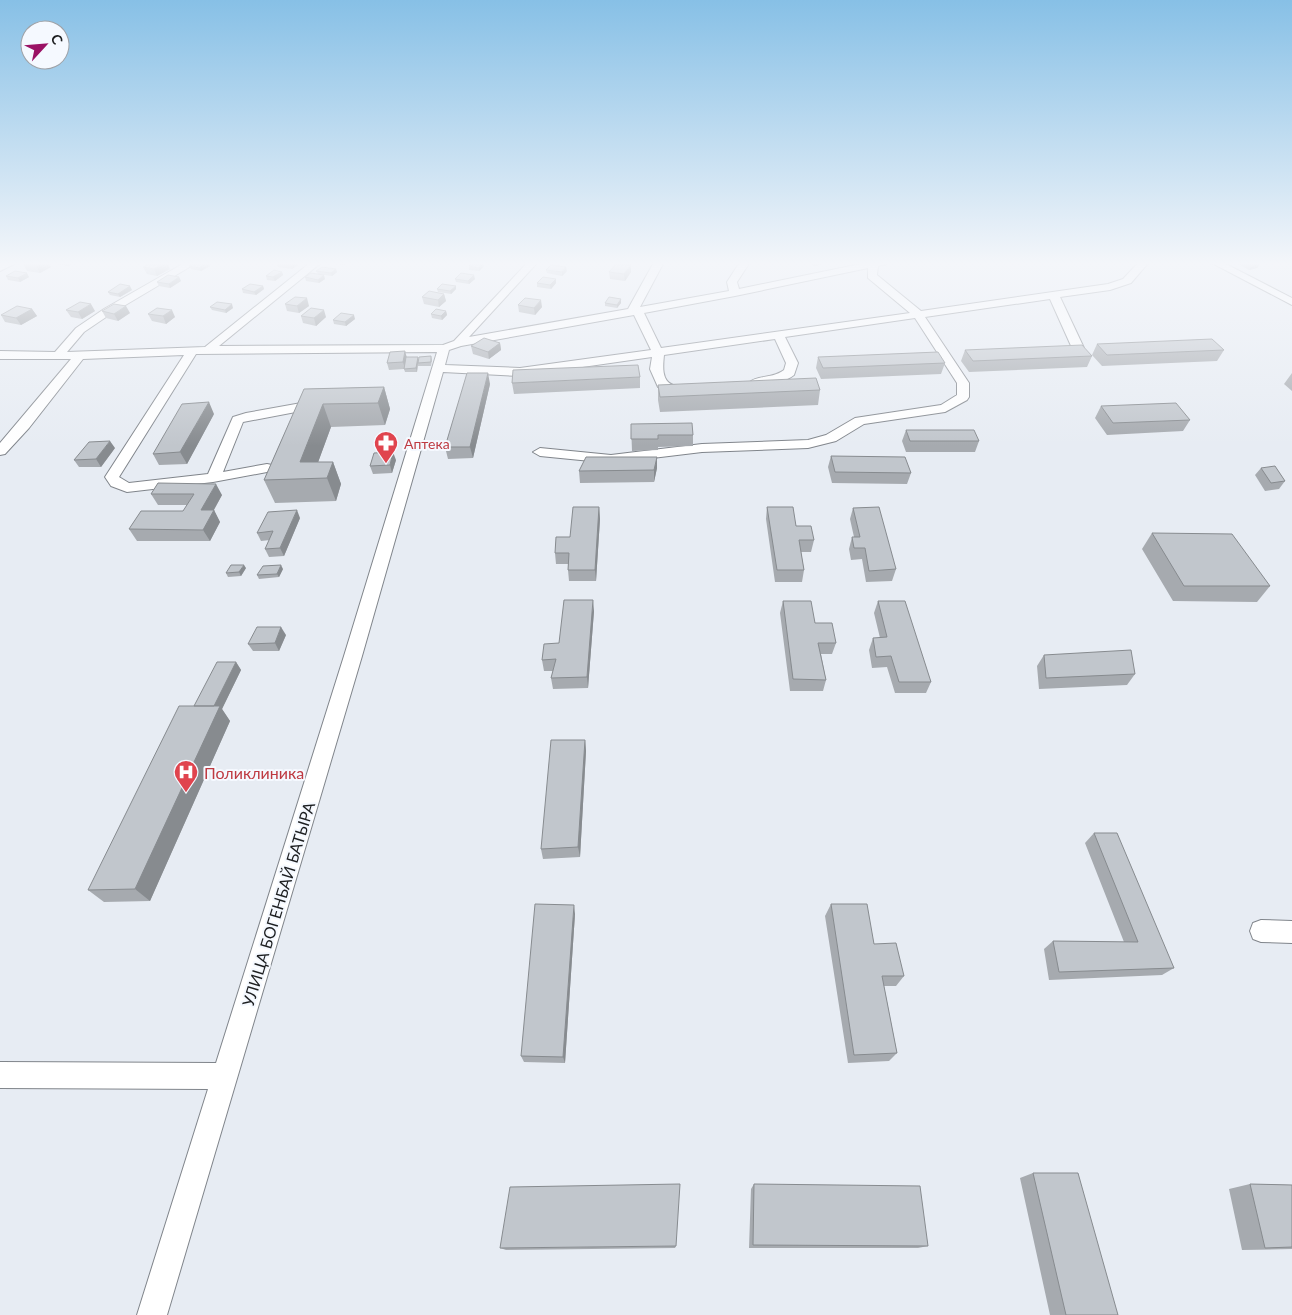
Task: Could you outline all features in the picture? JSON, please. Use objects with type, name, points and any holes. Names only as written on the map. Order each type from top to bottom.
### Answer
[{"type":"street","points":[[58,356],[80,330],[90,323]]},
{"type":"street","points":[[208,350],[240,323]]},
{"type":"street","name":"УЛИЦА БОГЕНБАЙ БАТЫРА","points":[[152,1315],[353,656],[431,389],[447,353],[475,323]]},
{"type":"street","points":[[0,355],[80,356],[208,350],[447,353],[580,323]]},
{"type":"street","points":[[642,323],[658,353],[656,369],[662,384],[672,390],[701,387]]},
{"type":"street","points":[[520,372],[852,323]]},
{"type":"street","points":[[540,452],[611,460],[702,448],[808,444],[831,438],[860,421],[945,408],[963,397],[963,383],[923,323]]},
{"type":"street","points":[[1067,323],[1078,348]]},
{"type":"street","points":[[740,384],[780,380],[790,372],[792,362],[778,334]]},
{"type":"street","points":[[192,351],[112,478],[116,484],[127,488],[213,478],[267,468]]},
{"type":"street","points":[[447,353],[520,372],[555,377],[594,374]]},
{"type":"street","points":[[0,451],[24,425],[80,356]]},
{"type":"street","points":[[640,370],[656,369]]},
{"type":"street","points":[[213,478],[238,420],[322,404]]},
{"type":"street","points":[[1261,931],[1292,932]]},
{"type":"street","points":[[0,1075],[226,1076]]},
{"type":"building","points":[[484,338],[500,343],[488,352],[471,346]]},
{"type":"building","points":[[1212,339],[1224,350],[1107,355],[1097,344]]},
{"type":"building","points":[[1082,345],[1092,356],[973,361],[965,350]]},
{"type":"building","points":[[405,351],[403,362],[387,363],[390,352]]},
{"type":"building","points":[[938,352],[945,363],[823,368],[818,357]]},
{"type":"building","points":[[431,356],[431,362],[418,363],[419,357]]},
{"type":"building","points":[[406,357],[418,357],[416,368],[404,369]]},
{"type":"building","points":[[638,365],[640,377],[512,383],[513,370]]},
{"type":"building","points":[[467,373],[488,373],[470,447],[445,447]]},
{"type":"building","points":[[816,378],[820,390],[660,397],[658,385]]},
{"type":"building","points":[[384,387],[378,403],[323,404],[300,462],[333,462],[327,478],[264,480],[304,389]]},
{"type":"building","points":[[209,402],[180,452],[153,454],[182,404]]},
{"type":"building","points":[[1176,403],[1190,420],[1113,423],[1101,406]]},
{"type":"building","points":[[692,423],[693,435],[658,435],[658,439],[631,439],[631,424]]},
{"type":"building","points":[[906,430],[974,430],[979,441],[910,441]]},
{"type":"building","points":[[110,441],[96,459],[74,460],[89,442]]},
{"type":"building","points":[[393,452],[390,465],[370,466],[374,453]]},
{"type":"building","points":[[831,456],[905,457],[911,473],[835,472]]},
{"type":"building","points":[[586,457],[657,457],[654,470],[579,471]]},
{"type":"building","points":[[1275,466],[1285,481],[1271,483],[1261,468]]},
{"type":"building","points":[[158,483],[216,484],[201,510],[214,510],[203,530],[129,529],[141,511],[183,511],[194,494],[151,494]]},
{"type":"building","points":[[573,507],[599,507],[595,570],[568,570],[569,553],[555,553],[556,537],[570,537]]},
{"type":"building","points":[[767,507],[793,507],[796,526],[811,526],[814,540],[799,540],[804,570],[777,570]]},
{"type":"building","points":[[879,507],[896,569],[869,571],[865,548],[854,548],[852,537],[860,537],[853,508]]},
{"type":"building","points":[[297,510],[280,548],[265,549],[273,531],[257,533],[268,512]]},
{"type":"building","points":[[1152,533],[1232,534],[1270,586],[1184,586]]},
{"type":"building","points":[[231,565],[244,565],[239,572],[226,573]]},
{"type":"building","points":[[281,565],[277,574],[257,575],[263,566]]},
{"type":"building","points":[[564,600],[593,600],[587,677],[551,678],[556,659],[542,660],[544,644],[559,643]]},
{"type":"building","points":[[783,601],[811,601],[815,623],[832,623],[836,643],[818,643],[826,680],[793,679]]},
{"type":"building","points":[[878,601],[905,601],[931,682],[899,682],[891,656],[876,657],[873,638],[887,637]]},
{"type":"building","points":[[257,627],[281,627],[275,643],[248,644]]},
{"type":"building","points":[[1131,650],[1135,674],[1046,678],[1044,655]]},
{"type":"building","points":[[217,662],[236,662],[214,706],[194,706]]},
{"type":"building","points":[[179,706],[220,706],[135,889],[88,890]]},
{"type":"building","points":[[551,740],[585,740],[578,847],[541,849]]},
{"type":"building","points":[[1094,833],[1117,833],[1174,968],[1059,972],[1053,941],[1138,942]]},
{"type":"building","points":[[535,904],[574,905],[563,1057],[521,1056]]},
{"type":"building","points":[[831,904],[867,904],[874,944],[896,943],[904,976],[882,976],[897,1053],[854,1055]]},
{"type":"building","points":[[1033,1173],[1078,1173],[1118,1315],[1066,1315]]},
{"type":"building","points":[[680,1184],[676,1246],[500,1248],[510,1187]]},
{"type":"building","points":[[754,1184],[920,1186],[928,1246],[753,1245]]},
{"type":"building","points":[[1250,1184],[1292,1185],[1292,1247],[1265,1248]]},
{"type":"place","name":"Аптека","points":[[386,464]]},
{"type":"place","name":"Поликлиника","points":[[186,793]]}]
